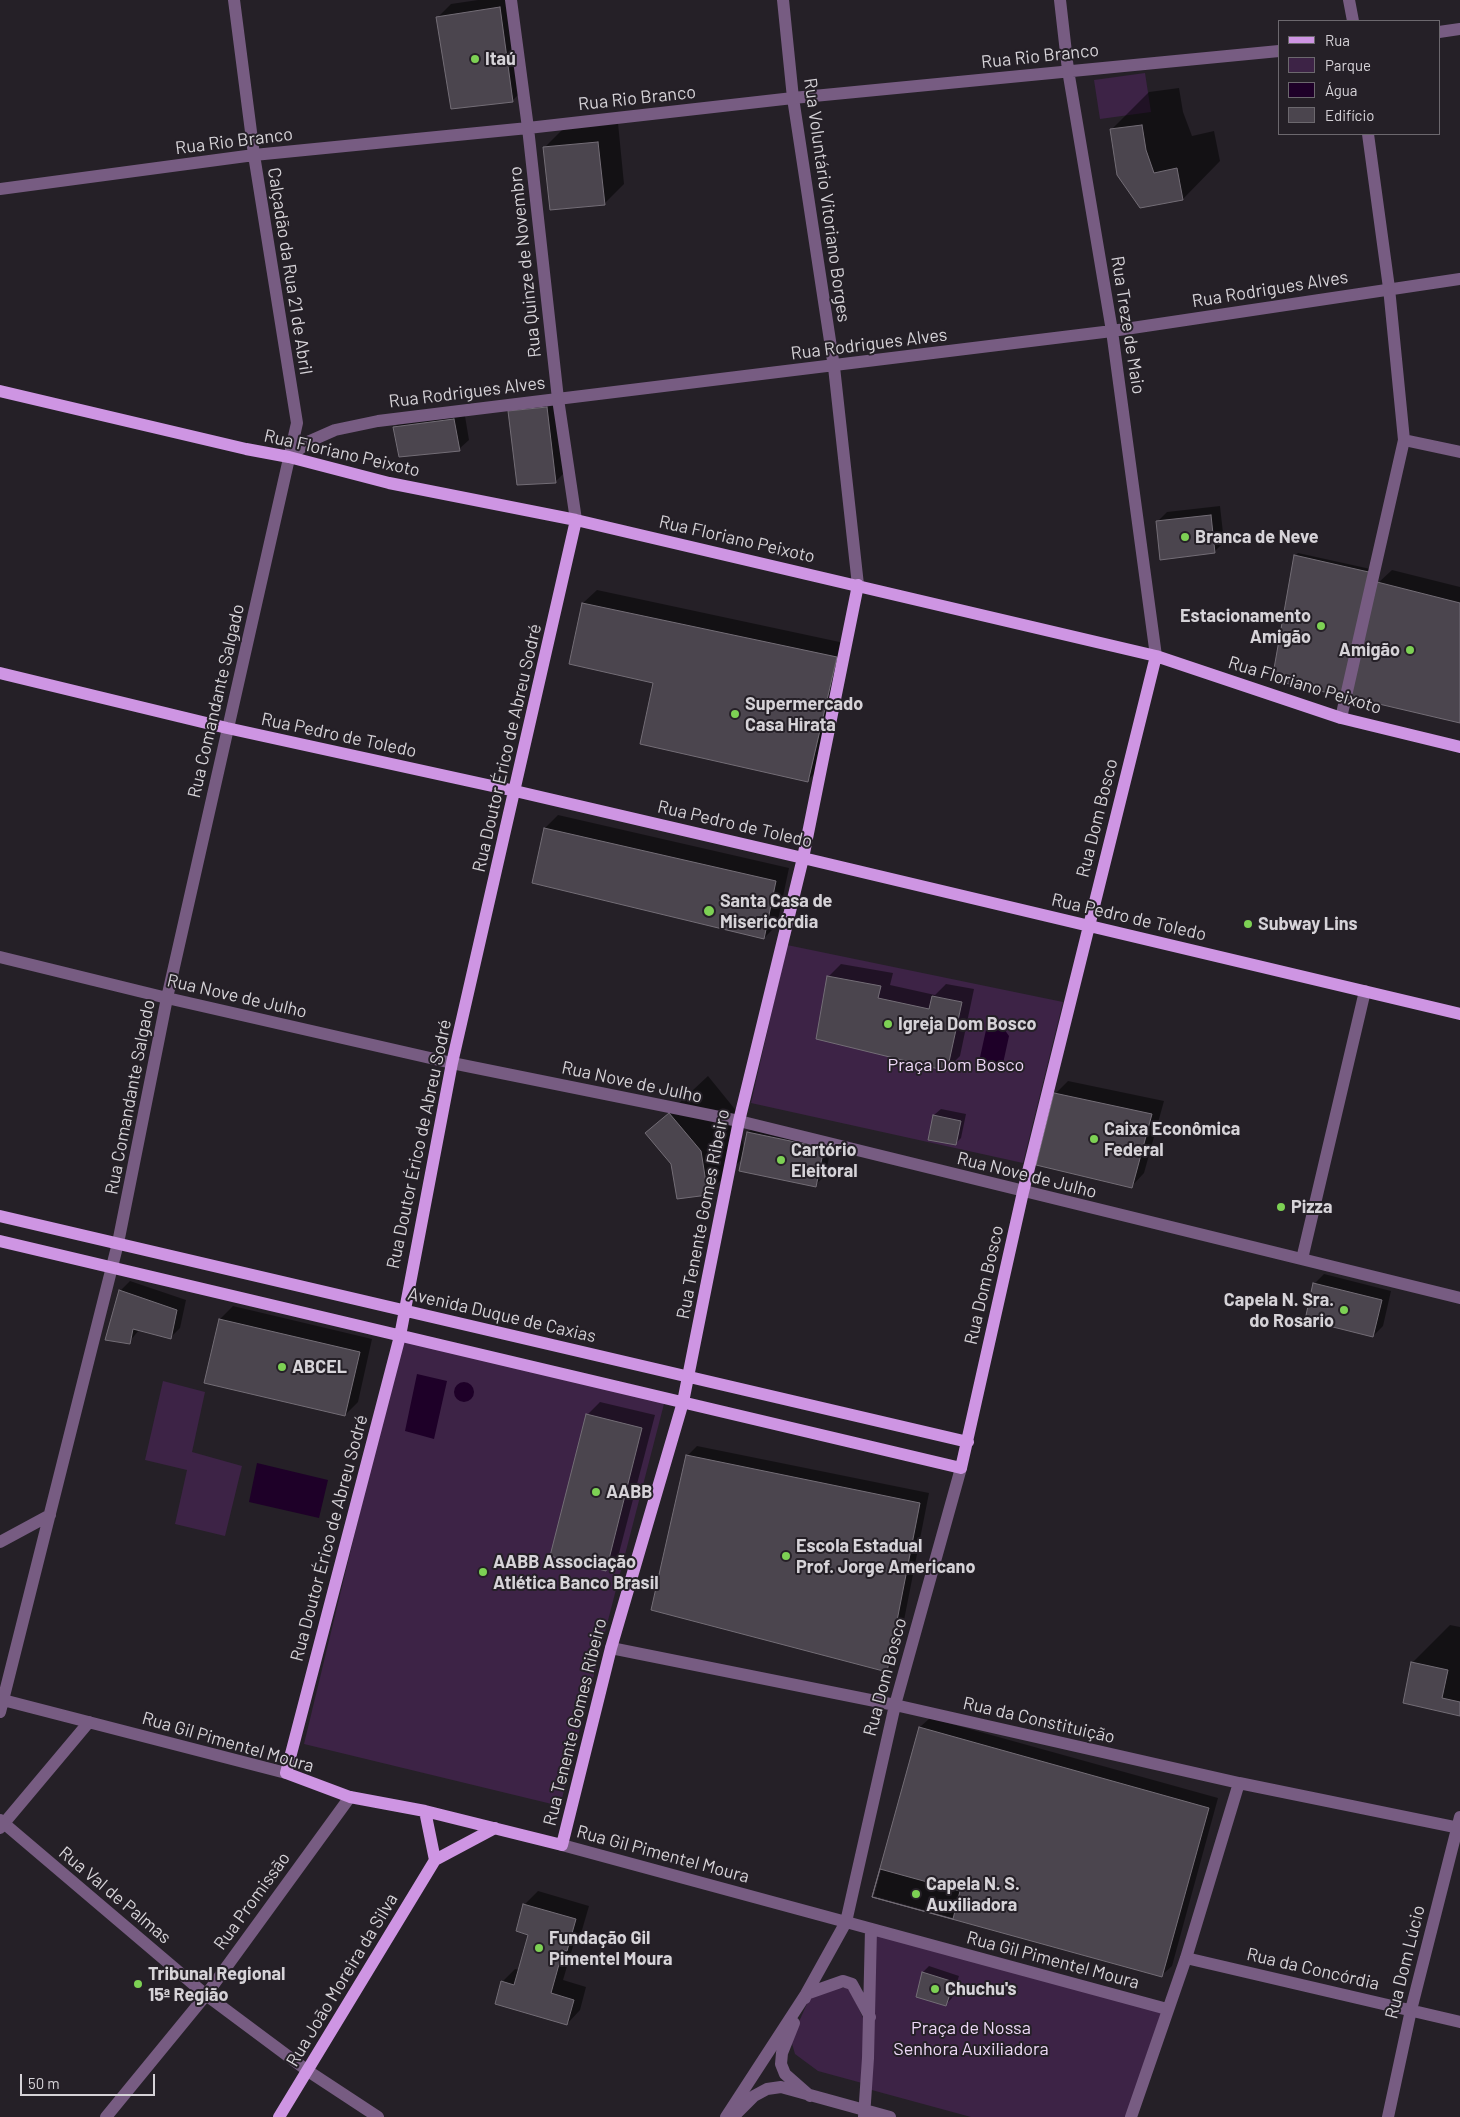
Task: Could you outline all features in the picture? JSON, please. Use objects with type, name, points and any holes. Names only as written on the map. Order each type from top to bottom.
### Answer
[{"type":"main road","name":"Rua Floriano Peixoto","points":[[0,391],[246,449],[289,457],[388,483],[576,520],[1156,656],[1341,718],[1460,747]]},
{"type":"main road","name":"Rua Doutor Érico de Abreu Sodré","points":[[286,1773],[400,1336],[403,1309],[452,1063],[576,520]]},
{"type":"main road","name":"Rua Tenente Gomes Ribeiro","points":[[562,1845],[611,1648],[683,1402],[739,1121],[803,858],[858,585]]},
{"type":"main road","name":"Rua Dom Bosco","points":[[961,1468],[1023,1192],[1156,656]]},
{"type":"main road","name":"Rua Pedro de Toledo","points":[[0,673],[227,728],[515,791],[803,858],[1460,1014]]},
{"type":"main road","name":"Avenida Duque de Caxias","points":[[0,1216],[968,1442]]},
{"type":"main road","points":[[0,1241],[961,1468]]},
{"type":"main road","name":"Rua Gil Pimentel Moura","points":[[286,1773],[350,1797],[425,1811],[562,1845]]},
{"type":"main road","points":[[425,1811],[435,1860],[495,1828]]},
{"type":"main road","name":"Rua João Moreira da Silva","points":[[279,2117],[435,1860]]},
{"type":"street","name":"Calçadão da Rua 21 de Abril","points":[[234,0],[254,155],[297,423],[289,457]]},
{"type":"street","name":"Rua Quinze de Novembro","points":[[511,0],[528,128],[558,399],[576,520]]},
{"type":"street","name":"Rua Voluntário Vitoriano Borges","points":[[783,0],[793,98],[834,367],[858,585]]},
{"type":"street","name":"Rua Treze de Maio","points":[[1060,0],[1068,70],[1112,331],[1156,656]]},
{"type":"street","points":[[1349,0],[1353,20]]},
{"type":"street","points":[[1440,32],[1460,29]]},
{"type":"street","name":"Rua Rio Branco","points":[[0,189],[254,155],[528,128],[793,98],[1068,70],[1278,51]]},
{"type":"street","points":[[1341,718],[1404,440],[1389,288],[1368,135]]},
{"type":"street","name":"Rua Rodrigues Alves","points":[[289,457],[310,441],[335,430],[378,421],[834,367],[1112,331],[1389,288],[1460,279]]},
{"type":"street","points":[[1404,440],[1460,452]]},
{"type":"street","name":"Rua Comandante Salgado","points":[[1,1706],[118,1243],[167,998],[289,457]]},
{"type":"street","name":"Rua Nove de Julho","points":[[0,957],[167,998],[452,1063],[739,1121],[1460,1298]]},
{"type":"street","points":[[1302,1259],[1365,992]]},
{"type":"street","name":"Rua Dom Bosco","points":[[806,1994],[846,1922],[895,1705],[961,1468]]},
{"type":"street","points":[[0,1542],[50,1515]]},
{"type":"street","name":"Rua da Constituição","points":[[611,1648],[895,1705],[1239,1783],[1459,1824]]},
{"type":"street","name":"Rua Gil Pimentel Moura","points":[[1,1706],[89,1722],[286,1773]]},
{"type":"street","points":[[1,1824],[89,1722]]},
{"type":"street","points":[[1131,2117],[1186,1958],[1239,1783]]},
{"type":"street","name":"Rua Promissão","points":[[106,2117],[206,1995],[350,1797]]},
{"type":"street","name":"Rua Val de Palmas","points":[[1,1824],[206,1995],[308,2071],[378,2117]]},
{"type":"street","name":"Rua Dom Lúcio","points":[[1388,2117],[1411,2010],[1459,1824]]},
{"type":"street","name":"Rua Gil Pimentel Moura","points":[[562,1845],[1167,2009]]},
{"type":"street","points":[[863,2113],[870,2018],[872,1929]]},
{"type":"street","name":"Rua da Concórdia","points":[[1186,1958],[1460,2022]]},
{"type":"street","points":[[726,2117],[806,1994],[843,1981],[852,1984],[870,2018]]},
{"type":"street","points":[[806,1994],[782,2053],[781,2064],[785,2074],[810,2096]]},
{"type":"street","points":[[733,2117],[754,2096],[767,2089],[781,2088],[863,2113],[890,2117]]},
{"type":"green space","points":[[1145,73],[1151,112],[1100,119],[1094,80]]},
{"type":"green space","name":"Praça Dom Bosco","points":[[787,945],[1063,1002],[1023,1163],[751,1103]]},
{"type":"green space","name":"AABB Associação Atlética Banco Brasil","points":[[402,1338],[665,1400],[560,1806],[304,1744]]},
{"type":"green space","points":[[163,1381],[205,1392],[192,1452],[242,1466],[225,1536],[175,1524],[187,1470],[145,1460]]},
{"type":"green space","name":"Praça de Nossa Senhora Auxiliadora","points":[[875,1934],[1162,2011],[1128,2117],[971,2117],[868,2089]]},
{"type":"green space","points":[[832,1988],[849,1988],[864,2020],[862,2083],[818,2071],[795,2054],[791,2040],[809,1999]]},
{"type":"water","points":[[995,1025],[1002,1026],[1009,1036],[1002,1068],[993,1072],[985,1070],[979,1062],[986,1030]]},
{"type":"water","points":[[417,1374],[447,1381],[434,1439],[405,1431]]},
{"type":"water","points":[[460,1382],[468,1382],[474,1388],[474,1396],[468,1402],[460,1402],[454,1396],[454,1388]]},
{"type":"water","points":[[257,1463],[328,1480],[319,1518],[249,1502]]},
{"type":"building","name":"Itaú","points":[[500,7],[513,102],[451,109],[436,17]]},
{"type":"building","points":[[1142,125],[1146,150],[1154,173],[1177,168],[1183,200],[1140,208],[1117,175],[1110,129]]},
{"type":"building","points":[[598,142],[605,205],[550,210],[543,147]]},
{"type":"building","points":[[547,407],[556,483],[517,485],[508,411]]},
{"type":"building","points":[[454,419],[460,451],[399,457],[393,427]]},
{"type":"building","name":"Branca de Neve","points":[[1211,515],[1215,553],[1160,560],[1156,521]]},
{"type":"building","name":"Estacionamento Amigão","points":[[1294,555],[1373,573],[1342,696],[1272,680]]},
{"type":"building","name":"Amigão","points":[[1377,582],[1460,603],[1460,723],[1349,697]]},
{"type":"building","name":"Supermercado Casa Hirata","points":[[582,603],[837,657],[808,782],[640,744],[653,683],[569,664]]},
{"type":"building","name":"Santa Casa de Misericórdia","points":[[544,828],[776,881],[764,939],[532,883]]},
{"type":"building","name":"Igreja Dom Bosco","points":[[827,976],[881,986],[878,998],[929,1009],[932,996],[962,1002],[947,1071],[816,1039]]},
{"type":"building","name":"Caixa Econômica Federal","points":[[1054,1093],[1152,1114],[1132,1188],[1036,1165]]},
{"type":"building","points":[[669,1113],[701,1151],[708,1195],[677,1199],[671,1164],[645,1133]]},
{"type":"building","points":[[933,1115],[961,1121],[956,1145],[928,1140]]},
{"type":"building","name":"Cartório Eleitoral","points":[[747,1132],[824,1148],[816,1187],[739,1171]]},
{"type":"building","name":"Capela N. Sra. do Rosario","points":[[1313,1283],[1382,1300],[1373,1337],[1305,1320]]},
{"type":"building","points":[[119,1290],[177,1310],[171,1339],[133,1329],[130,1344],[105,1340]]},
{"type":"building","name":"ABCEL","points":[[219,1319],[360,1352],[345,1416],[204,1383]]},
{"type":"building","name":"AABB","points":[[586,1414],[642,1428],[606,1571],[550,1556]]},
{"type":"building","name":"Escola Estadual Prof. Jorge Americano","points":[[686,1455],[920,1503],[887,1672],[651,1610]]},
{"type":"building","points":[[1411,1662],[1448,1670],[1442,1698],[1460,1702],[1460,1716],[1403,1703]]},
{"type":"building","points":[[919,1727],[1209,1808],[1162,1977],[872,1897]]},
{"type":"building","name":"Capela N. S. Auxiliadora","points":[[880,1869],[960,1891],[953,1919],[872,1897]]},
{"type":"building","points":[[523,1904],[576,1919],[567,1951],[563,1950],[551,1993],[574,2000],[567,2025],[495,2004],[501,1981],[514,1985],[528,1935],[516,1931]]},
{"type":"building","name":"Chuchu's","points":[[922,1972],[954,1982],[946,2006],[916,1997]]},
{"type":"place","name":"Itaú","points":[[475,59]]},
{"type":"place","name":"Branca de Neve","points":[[1185,537]]},
{"type":"place","name":"Estacionamento Amigão","points":[[1321,626]]},
{"type":"place","name":"Amigão","points":[[1410,650]]},
{"type":"place","name":"Supermercado Casa Hirata","points":[[735,714]]},
{"type":"place","name":"Santa Casa de Misericórdia","points":[[709,911]]},
{"type":"place","name":"Subway Lins","points":[[1248,924]]},
{"type":"place","name":"Igreja Dom Bosco","points":[[888,1024]]},
{"type":"place","name":"Caixa Econômica Federal","points":[[1094,1139]]},
{"type":"place","name":"Cartório Eleitoral","points":[[781,1160]]},
{"type":"place","name":"Pizza","points":[[1281,1207]]},
{"type":"place","name":"Capela N. Sra. do Rosario","points":[[1344,1310]]},
{"type":"place","name":"ABCEL","points":[[282,1367]]},
{"type":"place","name":"AABB","points":[[596,1492]]},
{"type":"place","name":"Escola Estadual Prof. Jorge Americano","points":[[786,1556]]},
{"type":"place","name":"AABB Associação Atlética Banco Brasil","points":[[483,1572]]},
{"type":"place","name":"Capela N. S. Auxiliadora","points":[[916,1894]]},
{"type":"place","name":"Fundação Gil Pimentel Moura","points":[[539,1948]]},
{"type":"place","name":"Tribunal Regional 15ª Região","points":[[138,1984]]},
{"type":"place","name":"Chuchu's","points":[[935,1989]]}]
